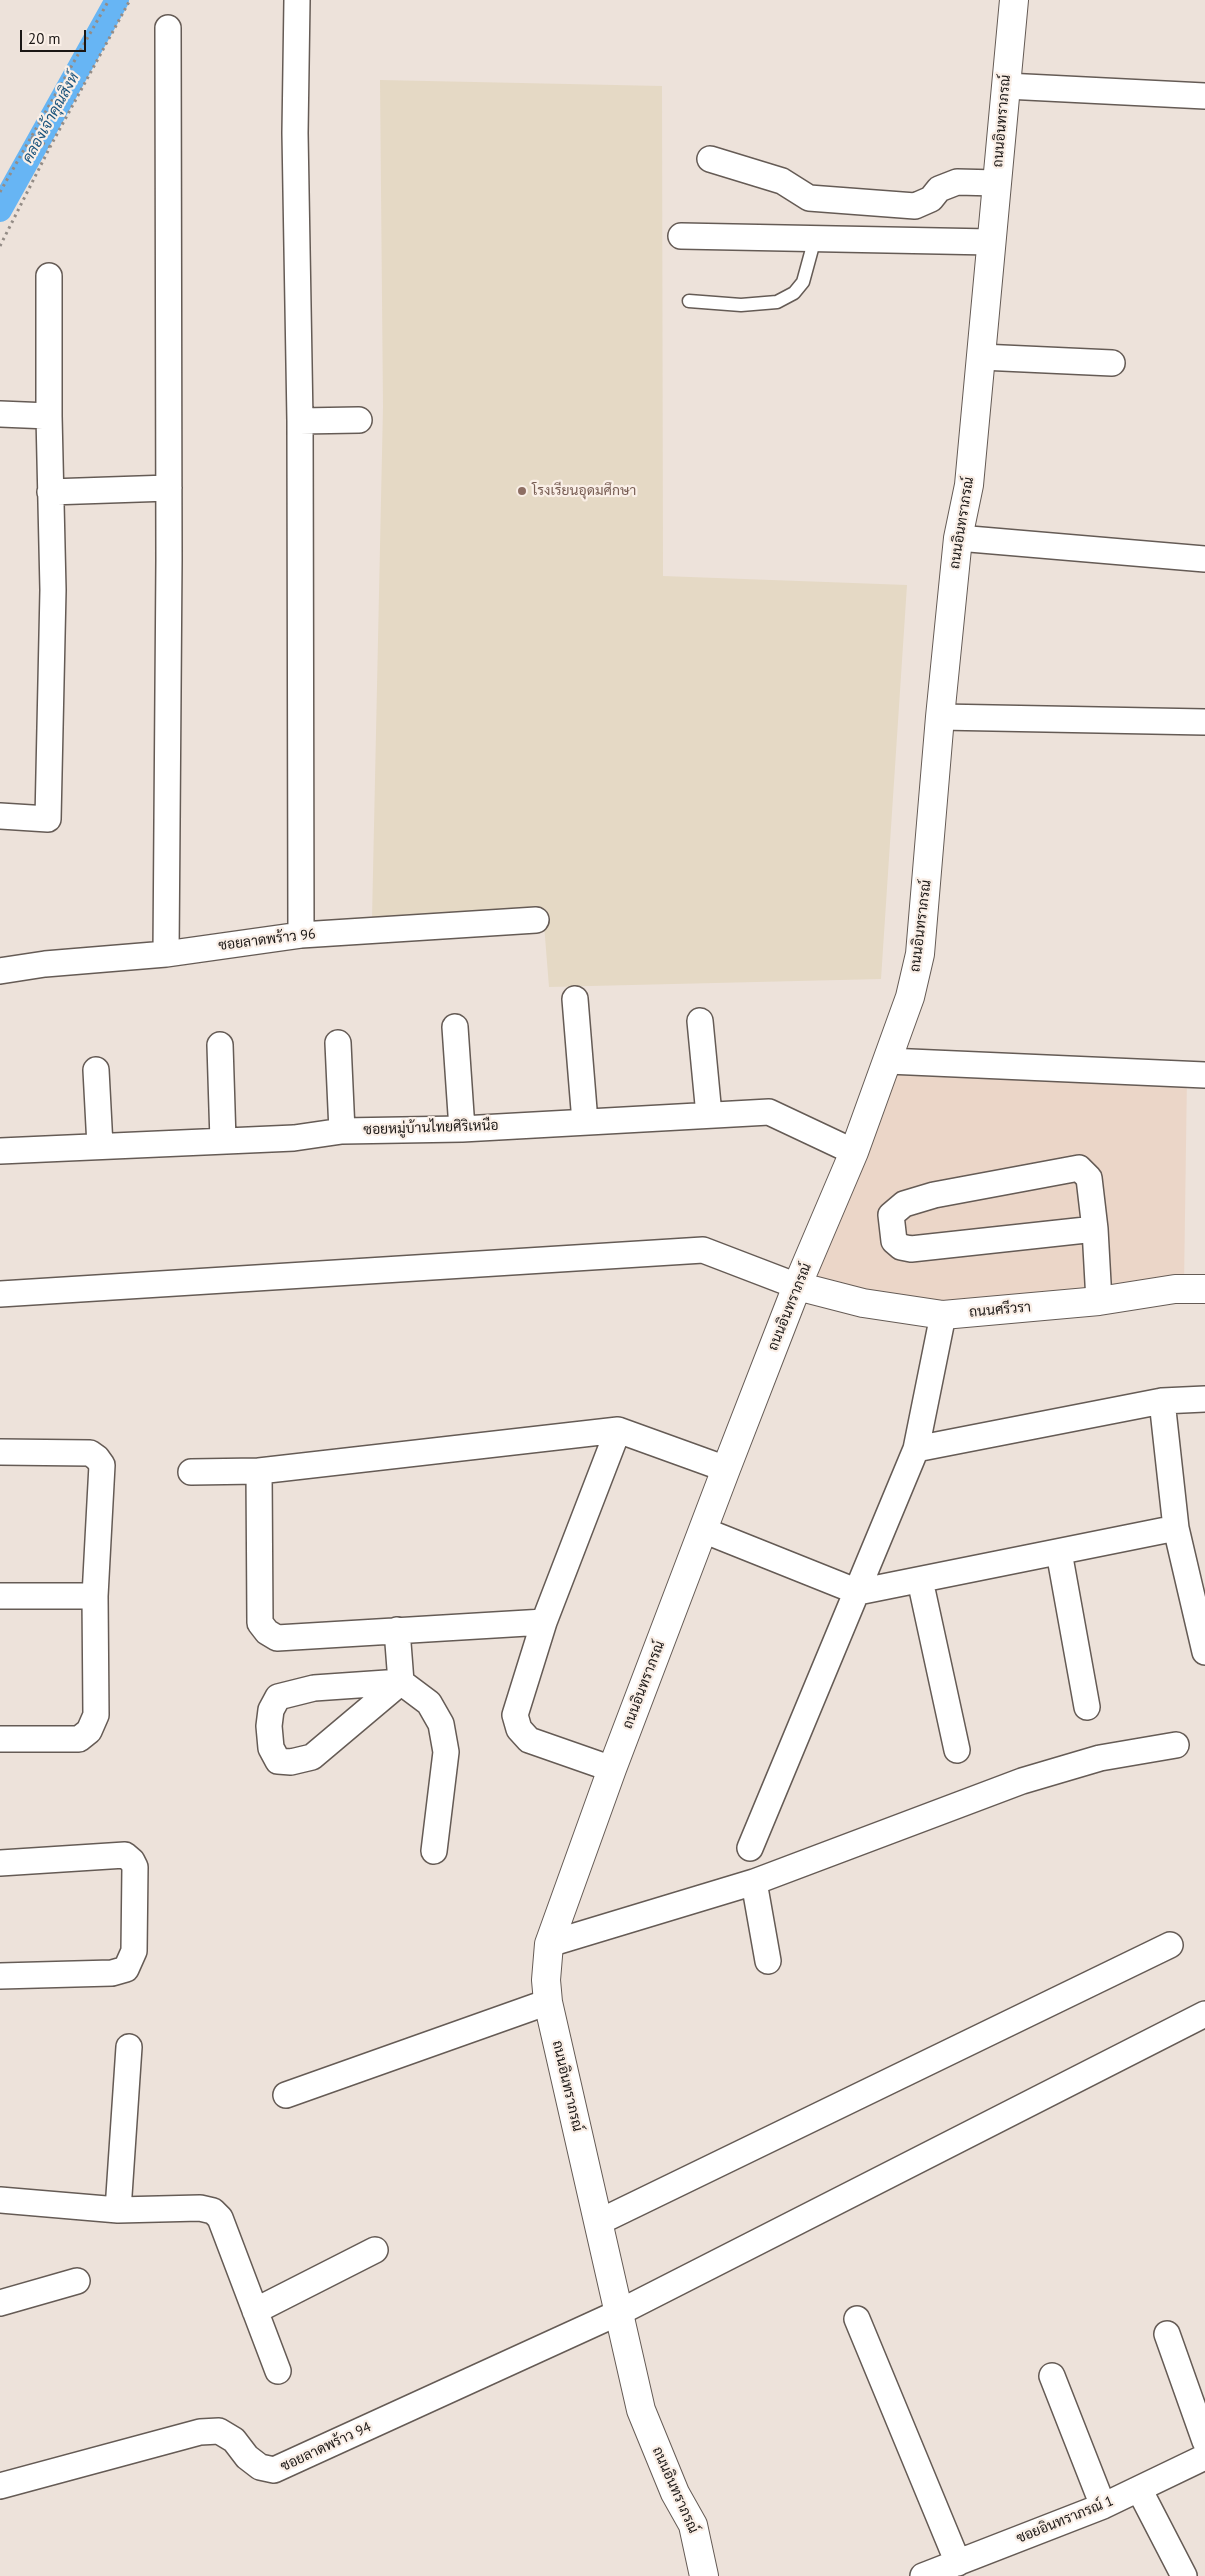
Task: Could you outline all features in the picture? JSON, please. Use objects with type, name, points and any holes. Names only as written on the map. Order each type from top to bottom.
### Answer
[{"type":"street","points":[[296,0],[295,133],[300,421],[300,935]]},
{"type":"street","name":"ถนนอินทราภรณ์","points":[[704,2576],[693,2524],[675,2493],[641,2410],[548,2002],[546,1980],[549,1944],[612,1769],[726,1469],[797,1286],[854,1152],[910,997],[920,954],[940,717],[958,538],[969,485],[1014,0]]},
{"type":"street","points":[[166,954],[169,488],[168,28]]},
{"type":"street","points":[[1006,86],[1205,96]]},
{"type":"street","points":[[710,159],[782,181],[809,198],[915,206],[931,199],[939,189],[956,182],[997,183]]},
{"type":"street","points":[[681,236],[991,242]]},
{"type":"street","points":[[0,816],[48,819],[53,590],[48,416],[49,276]]},
{"type":"street","points":[[981,358],[1112,363]]},
{"type":"street","points":[[0,414],[48,416]]},
{"type":"street","points":[[300,421],[359,420]]},
{"type":"street","points":[[50,492],[169,488]]},
{"type":"street","points":[[958,538],[1205,559]]},
{"type":"street","points":[[940,717],[1205,722]]},
{"type":"street","name":"ซอยลาดพร้าว 96","points":[[0,971],[45,964],[166,954],[300,935],[536,920]]},
{"type":"street","points":[[575,999],[585,1122]]},
{"type":"street","points":[[700,1021],[709,1116]]},
{"type":"street","points":[[455,1027],[462,1129]]},
{"type":"street","points":[[338,1043],[342,1131]]},
{"type":"street","points":[[220,1045],[223,1141]]},
{"type":"street","points":[[888,1061],[1205,1075]]},
{"type":"street","points":[[96,1070],[100,1146]]},
{"type":"street","name":"ซอยหมู่บ้านไทยศิริเหนือ","points":[[0,1151],[294,1138],[342,1131],[462,1129],[769,1112],[854,1152]]},
{"type":"street","points":[[1095,1229],[911,1249],[901,1247],[894,1241],[891,1215],[904,1204],[934,1195],[1079,1168],[1090,1178],[1095,1229],[1099,1300]]},
{"type":"street","points":[[0,1294],[703,1250],[797,1286]]},
{"type":"street","name":"ถนนศรีวรา","points":[[797,1286],[863,1303],[943,1315],[1099,1300],[1175,1289],[1205,1289]]},
{"type":"street","points":[[750,1848],[916,1449],[943,1315]]},
{"type":"street","points":[[916,1449],[1162,1401],[1205,1399]]},
{"type":"street","points":[[1162,1401],[1176,1528],[1205,1652]]},
{"type":"street","points":[[191,1472],[259,1471],[618,1430],[726,1469]]},
{"type":"street","points":[[612,1769],[529,1740],[518,1729],[514,1715],[544,1622],[618,1430]]},
{"type":"street","points":[[0,1452],[90,1453],[102,1465],[95,1596],[96,1715],[89,1731],[79,1739],[0,1739]]},
{"type":"street","points":[[259,1471],[260,1622],[267,1632],[277,1638],[544,1622]]},
{"type":"street","points":[[703,1530],[858,1592],[1176,1528]]},
{"type":"street","points":[[1059,1552],[1086,1707]]},
{"type":"street","points":[[920,1580],[957,1750]]},
{"type":"street","points":[[0,1596],[95,1596]]},
{"type":"street","points":[[398,1630],[401,1682]]},
{"type":"street","points":[[401,1682],[312,1757],[291,1762],[278,1761],[271,1748],[269,1726],[271,1710],[278,1697],[314,1688],[401,1682],[429,1703],[441,1724],[445,1743],[446,1752],[434,1851]]},
{"type":"street","points":[[549,1944],[754,1882],[1022,1781],[1100,1758],[1176,1745]]},
{"type":"street","points":[[0,1863],[125,1856],[132,1861],[135,1867],[134,1951],[126,1969],[112,1974],[0,1976]]},
{"type":"street","points":[[754,1882],[768,1961]]},
{"type":"street","points":[[598,2222],[1170,1945]]},
{"type":"street","points":[[286,2095],[548,2002]]},
{"type":"street","name":"ซอยลาดพร้าว 94","points":[[0,2486],[200,2432],[219,2432],[234,2440],[246,2457],[260,2467],[274,2470],[620,2312],[1205,2014]]},
{"type":"street","points":[[118,2210],[129,2047]]},
{"type":"street","points":[[0,2200],[118,2210],[200,2208],[213,2211],[220,2218],[278,2370]]},
{"type":"street","points":[[255,2312],[375,2250]]},
{"type":"street","points":[[0,2303],[77,2281]]},
{"type":"street","points":[[857,2319],[958,2563]]},
{"type":"street","points":[[1167,2334],[1205,2440]]},
{"type":"street","points":[[1052,2376],[1103,2506]]},
{"type":"street","name":"ซอยอินทราภรณ์ 1","points":[[923,2576],[1103,2506],[1205,2457]]},
{"type":"street","points":[[1138,2489],[1184,2576]]},
{"type":"lane","points":[[689,300],[741,306],[777,302],[794,293],[803,282],[815,238]]},
{"type":"path","points":[[0,192],[109,0]]},
{"type":"path","points":[[0,246],[50,146],[130,0]]},
{"type":"path","points":[[31,137],[50,146]]},
{"type":"shaded area","name":"โรงเรียนอุดมศึกษา","points":[[380,80],[662,86],[663,576],[907,585],[881,979],[549,987],[543,912],[372,919],[383,407]]},
{"type":"shaded area","points":[[884,1074],[1187,1076],[1184,1285],[918,1322],[795,1288]]},
{"type":"waterway","name":"คลองเจ้าคุณสิงห์","points":[[0,210],[117,0]]},
{"type":"place","name":"โรงเรียนอุดมศึกษา","points":[[522,491]]}]
